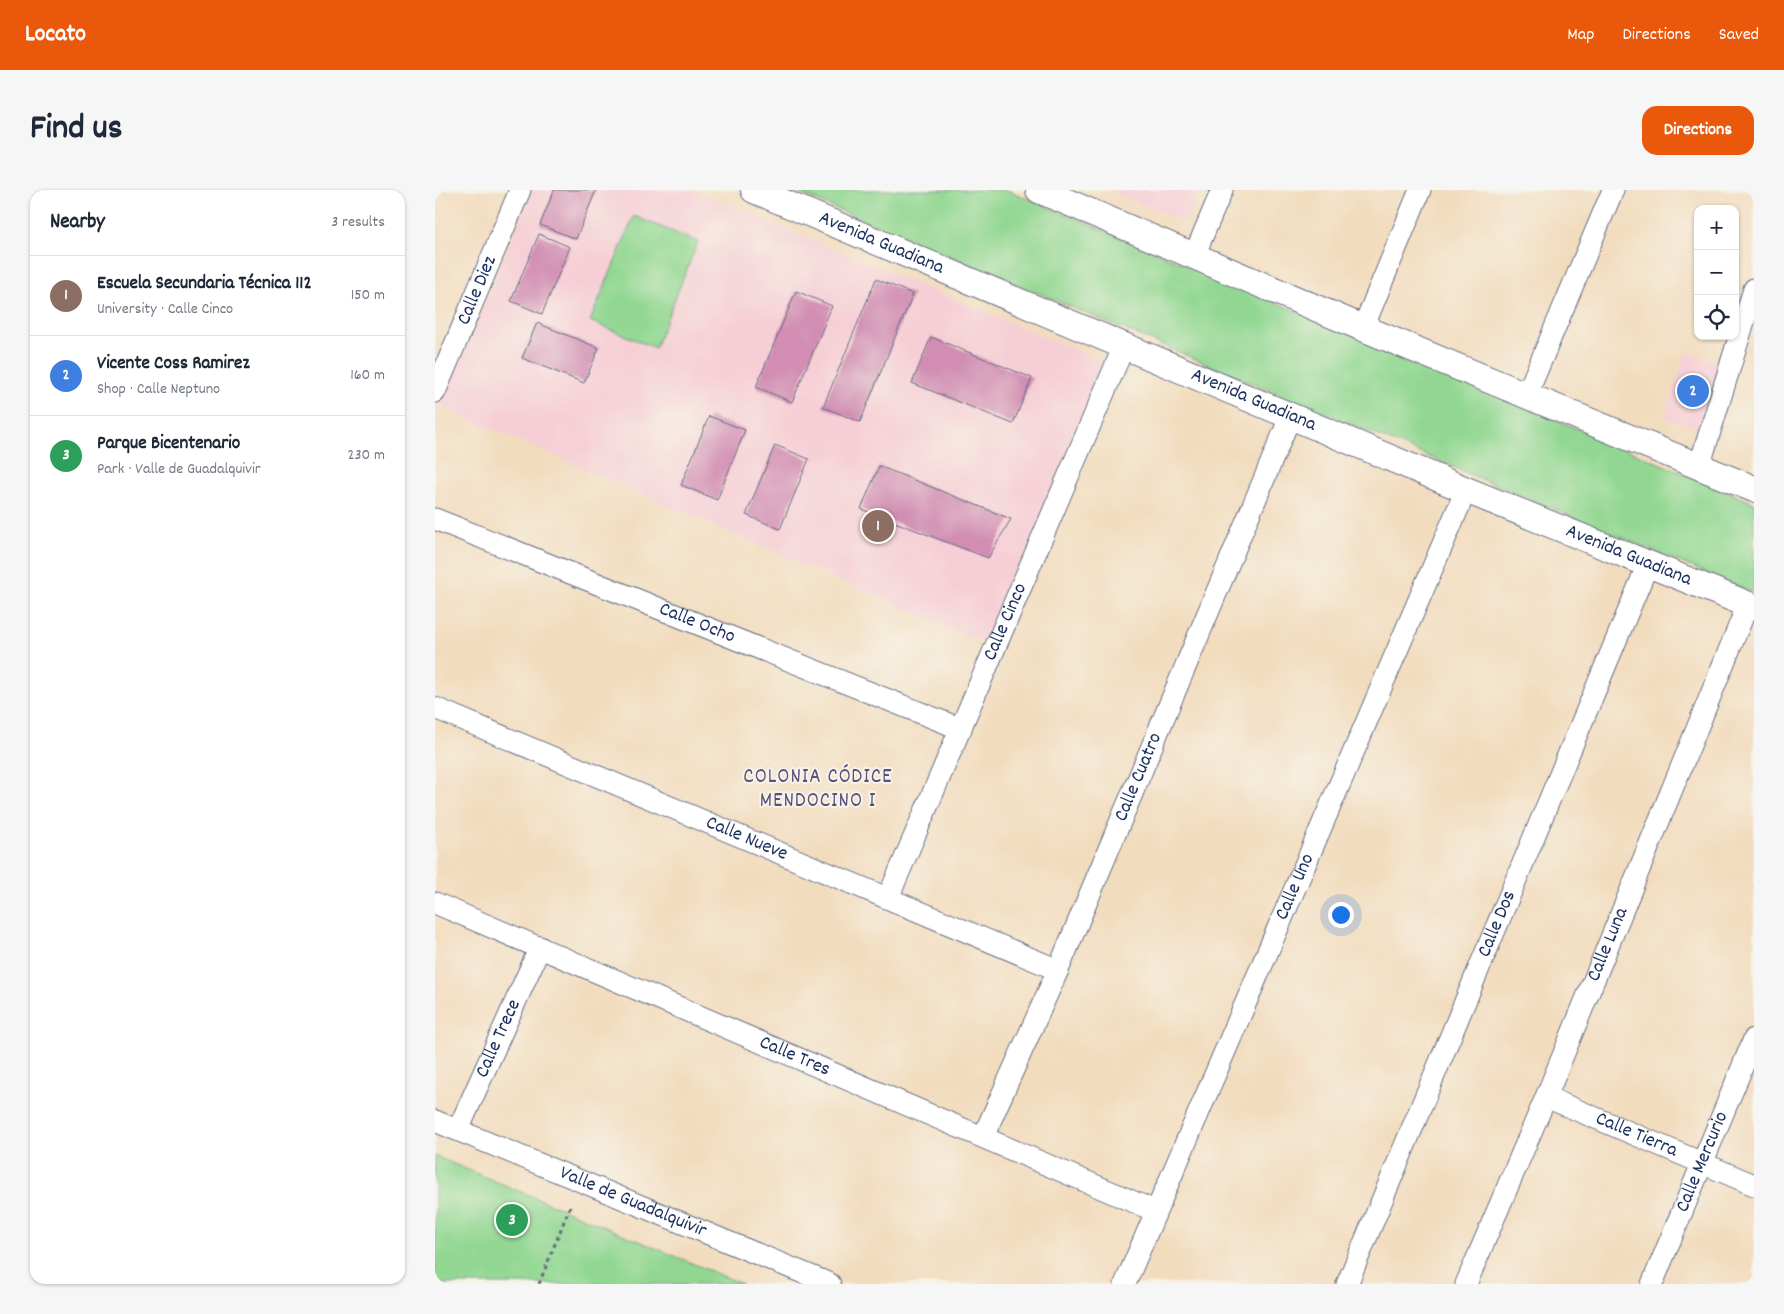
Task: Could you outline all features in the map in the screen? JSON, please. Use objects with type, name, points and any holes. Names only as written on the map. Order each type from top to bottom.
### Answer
[{"type":"street","name":"Calle Diez","points":[[435,392],[520,190]]},
{"type":"street","name":"Avenida Guadiana","points":[[755,190],[1466,490],[1751,606]]},
{"type":"street","points":[[1039,190],[1363,328],[1754,489]]},
{"type":"street","points":[[1194,256],[1222,190]]},
{"type":"street","points":[[1363,328],[1420,190]]},
{"type":"street","points":[[1527,394],[1613,190]]},
{"type":"street","points":[[1699,467],[1754,289]]},
{"type":"street","name":"Calle Cinco","points":[[888,898],[1124,346]]},
{"type":"street","name":"Calle Cuatro","points":[[983,1137],[1058,970],[1291,415]]},
{"type":"street","name":"Calle Uno","points":[[1125,1284],[1466,490]]},
{"type":"street","name":"Calle Ocho","points":[[435,519],[961,729]]},
{"type":"street","name":"Calle Dos","points":[[1347,1284],[1648,564]]},
{"type":"street","name":"Calle Luna","points":[[1466,1284],[1751,606]]},
{"type":"street","name":"Calle Nueve","points":[[435,708],[1058,970]]},
{"type":"street","name":"Calle Tres","points":[[435,903],[1155,1211]]},
{"type":"street","name":"Calle Trece","points":[[458,1130],[540,947]]},
{"type":"street","name":"Calle Mercurio","points":[[1652,1284],[1754,1039]]},
{"type":"street","name":"Calle Tierra","points":[[1546,1097],[1754,1185]]},
{"type":"street","name":"Valle de Guadalquivir","points":[[435,1121],[829,1284]]},
{"type":"path","points":[[539,1284],[581,1181]]},
{"type":"shaded area","points":[[531,190],[692,190],[1112,365],[988,645],[442,407]]},
{"type":"shaded area","points":[[1108,190],[1199,190],[1186,222]]},
{"type":"shaded area","points":[[1686,352],[1721,364],[1699,429],[1664,417]]},
{"type":"green space","points":[[792,190],[1007,190],[1754,503],[1754,593]]},
{"type":"green space","points":[[634,216],[698,242],[655,348],[590,321]]},
{"type":"green space","points":[[435,1156],[742,1284],[435,1284]]},
{"type":"building","points":[[554,190],[596,190],[576,239],[540,225]]},
{"type":"building","points":[[539,234],[570,247],[542,314],[511,301]]},
{"type":"building","points":[[876,279],[913,294],[860,422],[823,407]]},
{"type":"building","points":[[796,291],[832,306],[792,402],[756,387]]},
{"type":"building","points":[[537,323],[599,348],[584,383],[522,358]]},
{"type":"building","points":[[931,337],[1032,378],[1013,424],[912,383]]},
{"type":"building","points":[[709,416],[745,430],[717,500],[681,485]]},
{"type":"building","points":[[775,445],[809,459],[780,529],[746,515]]},
{"type":"building","points":[[879,466],[1011,519],[988,558],[861,509]]},
{"type":"place","name":"Vicente Coss Ramirez","points":[[1693,391]]},
{"type":"place","name":"Escuela Secundaria Técnica 112","points":[[878,526]]},
{"type":"place","name":"Parque Bicentenario","points":[[512,1220]]},
{"type":"district","name":"COLONIA CÓDICE MENDOCINO I","points":[[818,790]]}]
